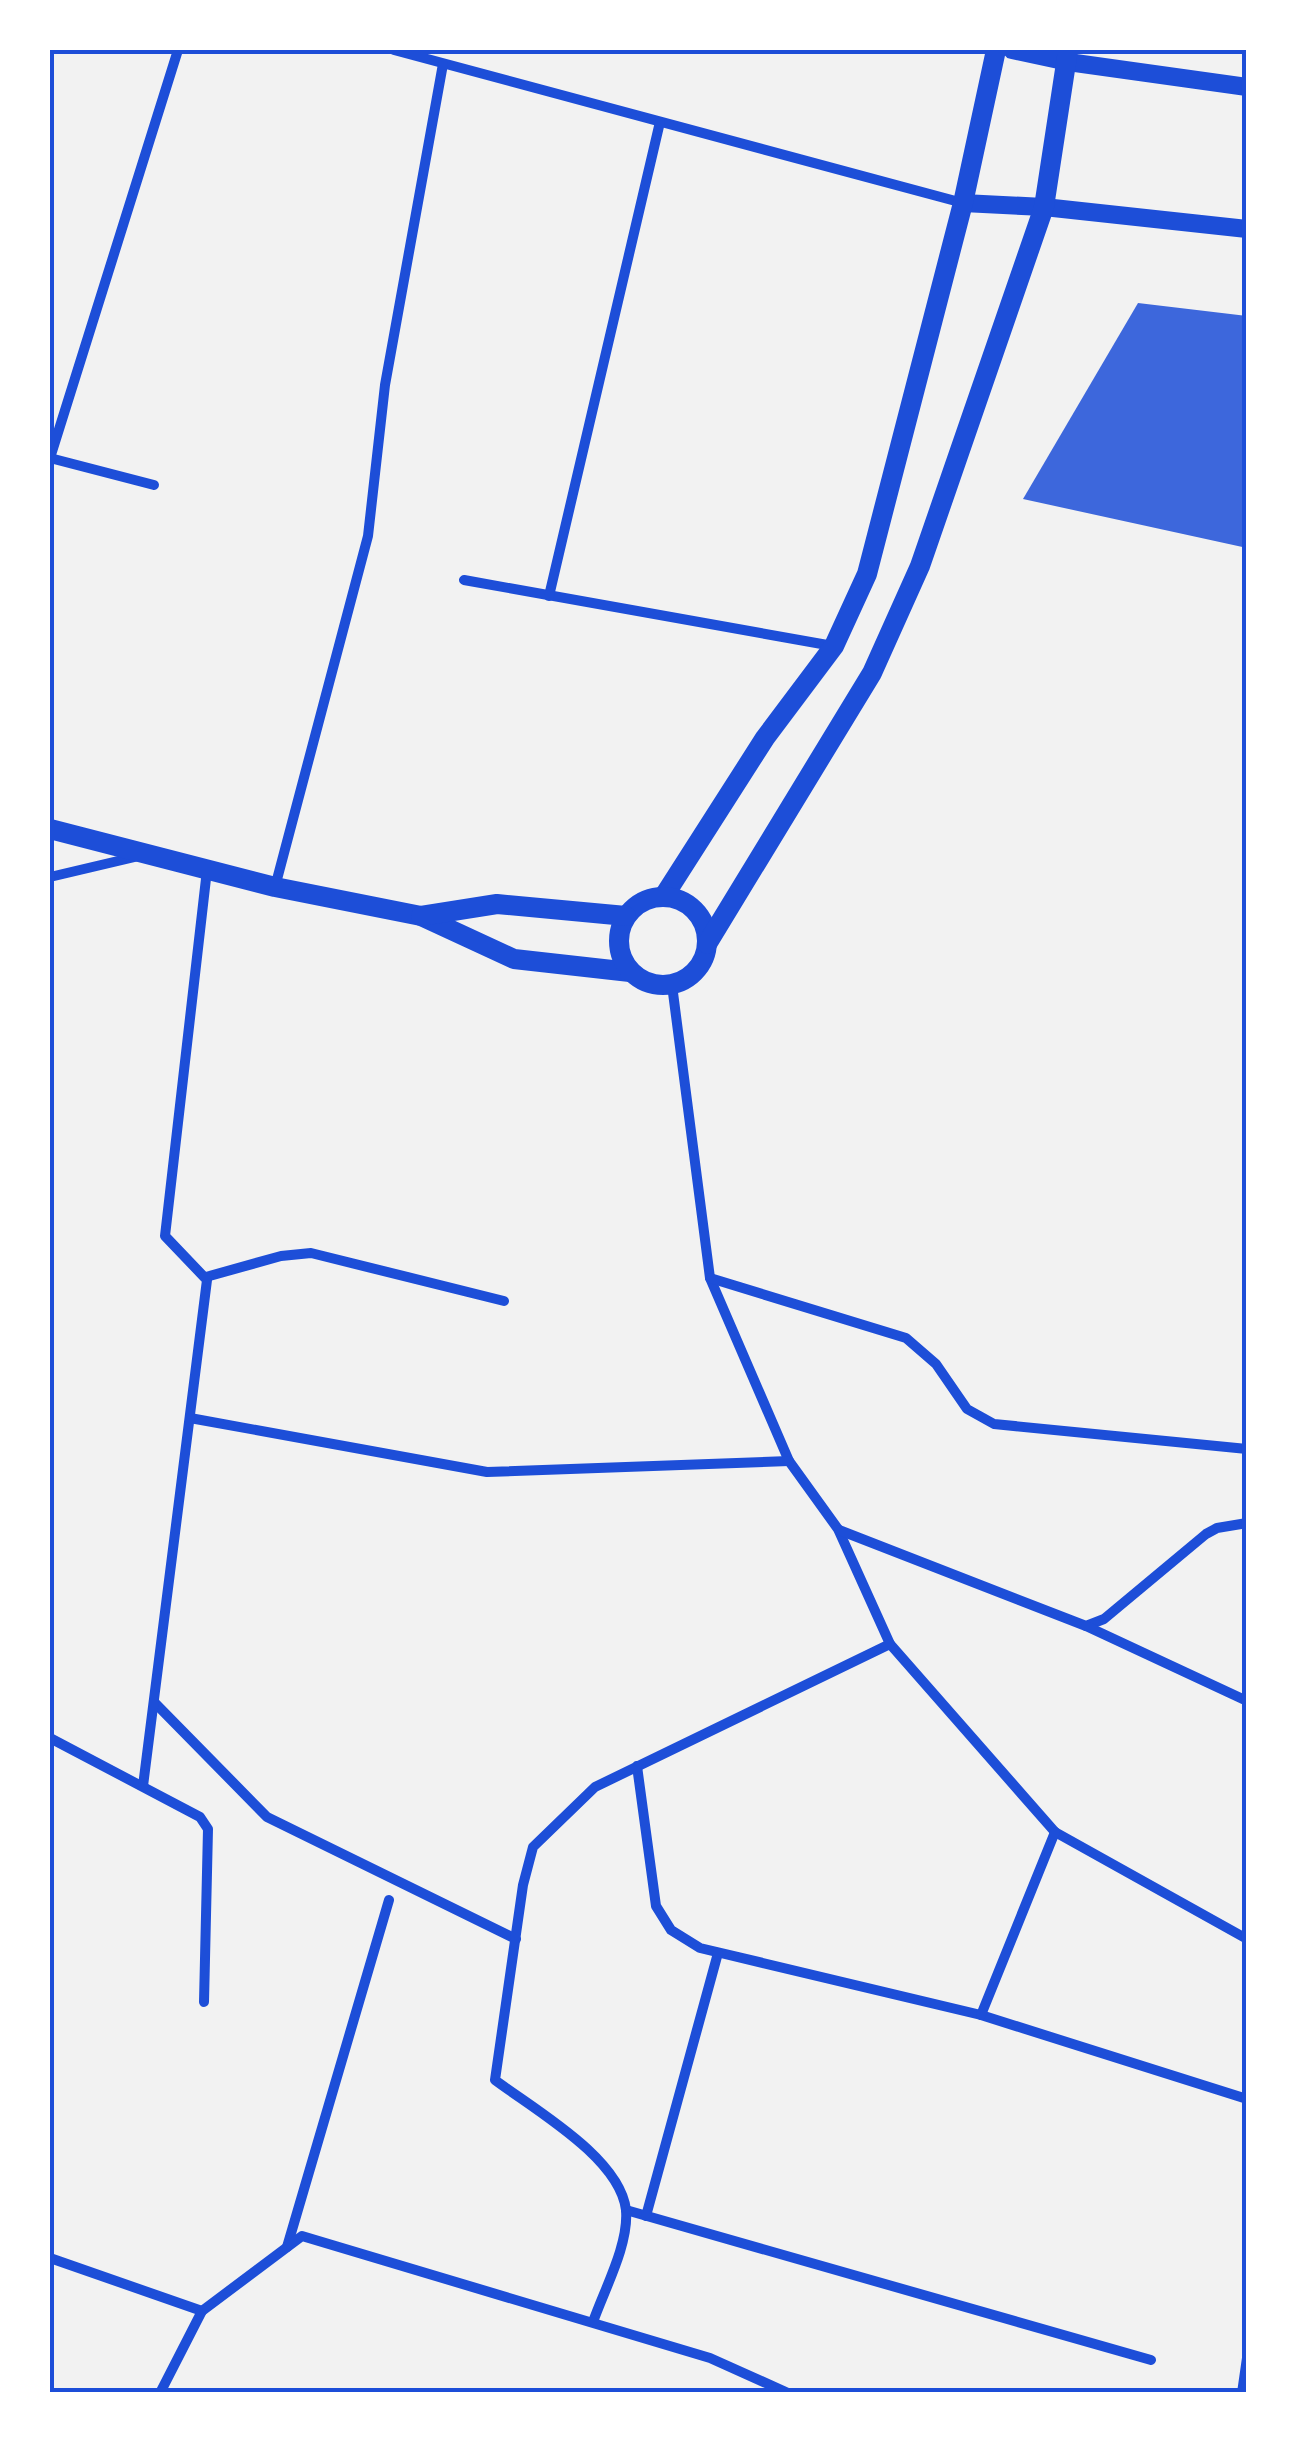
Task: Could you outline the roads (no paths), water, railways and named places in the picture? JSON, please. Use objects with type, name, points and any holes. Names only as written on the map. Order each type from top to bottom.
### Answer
[{"type":"main road","points":[[630,972],[618,945],[626,916],[637,905],[664,896],[765,738],[834,646],[867,574],[962,203],[996,50]]},
{"type":"main road","points":[[50,830],[275,887],[420,916],[514,959],[630,972],[658,986],[672,984],[697,969],[707,944],[896,626],[1044,207],[1068,56]]},
{"type":"main road","points":[[664,896],[690,906],[706,930],[707,944]]},
{"type":"main road","points":[[420,916],[496,904],[626,916]]},
{"type":"street","points":[[154,485],[50,458],[178,50]]},
{"type":"street","points":[[394,50],[962,203],[1044,207],[1247,229]]},
{"type":"street","points":[[1012,50],[1247,86]]},
{"type":"street","points":[[275,887],[368,536],[384,385],[443,64]]},
{"type":"street","points":[[549,596],[660,122]]},
{"type":"street","points":[[464,580],[834,646]]},
{"type":"street","points":[[50,878],[145,854]]},
{"type":"street","points":[[206,1276],[165,1236],[207,870]]},
{"type":"street","points":[[672,984],[710,1278],[789,1461],[838,1529],[890,1644],[1054,1832],[1247,1939]]},
{"type":"street","points":[[206,1276],[281,1256],[311,1253],[504,1301]]},
{"type":"street","points":[[144,1786],[206,1276]]},
{"type":"street","points":[[710,1278],[906,1338],[936,1364],[967,1409],[994,1424],[1247,1449]]},
{"type":"street","points":[[190,1418],[487,1472],[789,1461]]},
{"type":"street","points":[[1086,1626],[1104,1618],[1217,1528],[1247,1523]]},
{"type":"street","points":[[838,1529],[1086,1626],[1247,1701]]},
{"type":"street","points":[[593,2322],[620,2246],[626,2210],[613,2174],[583,2146],[496,2080],[533,1847],[595,1787],[890,1644]]},
{"type":"street","points":[[154,1702],[267,1817],[516,1939]]},
{"type":"street","points":[[50,1738],[144,1786],[200,1818],[208,1828],[204,2002]]},
{"type":"street","points":[[637,1766],[656,1906],[671,1930],[718,1952],[980,2015],[1247,2099]]},
{"type":"street","points":[[980,2015],[1054,1832]]},
{"type":"street","points":[[287,2248],[389,1900]]},
{"type":"street","points":[[646,2216],[718,1952]]},
{"type":"street","points":[[626,2210],[1151,2360]]},
{"type":"street","points":[[160,2393],[202,2310],[302,2236],[710,2358],[788,2393]]},
{"type":"street","points":[[50,2258],[202,2310]]},
{"type":"street","points":[[1242,2393],[1247,2358]]}]
